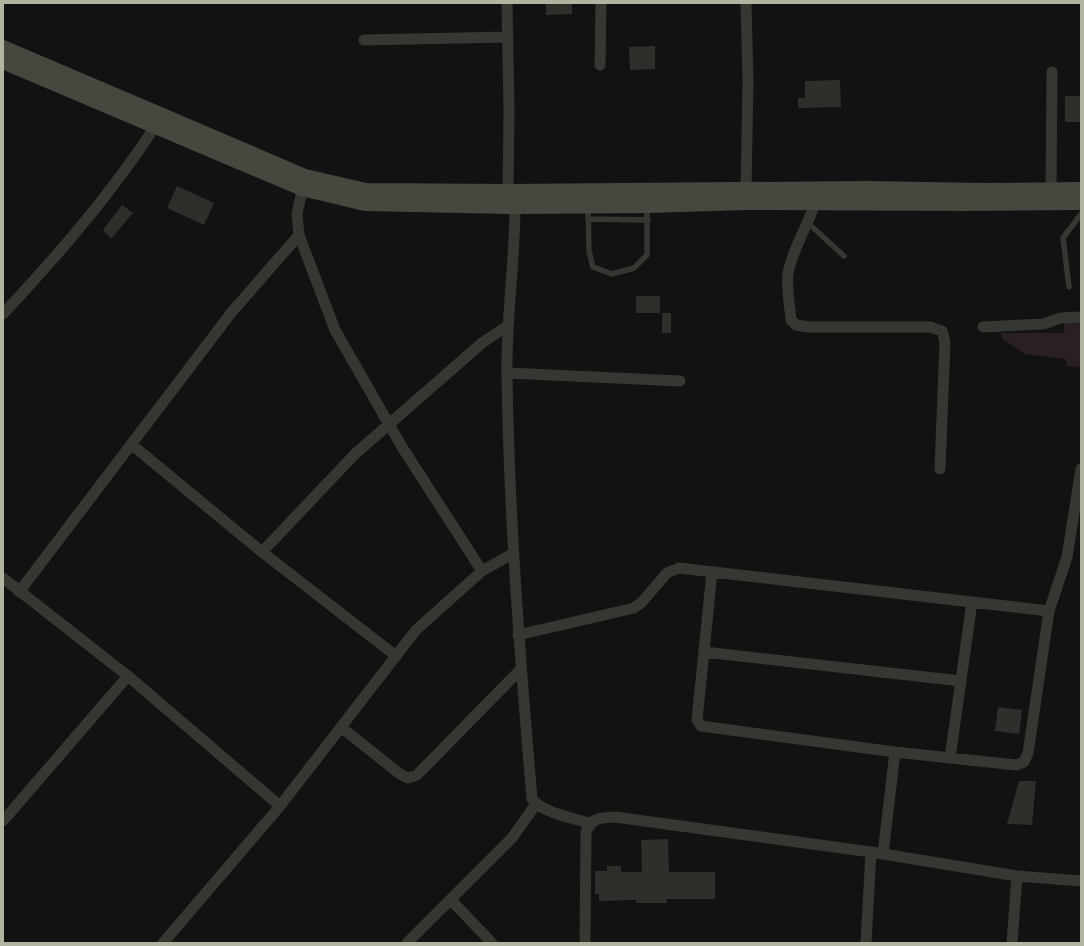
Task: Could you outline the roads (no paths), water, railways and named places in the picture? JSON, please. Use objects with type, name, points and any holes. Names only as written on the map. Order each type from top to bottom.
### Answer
[{"type":"main road","points":[[3,48],[304,183]]},
{"type":"main road","points":[[3,61],[156,125],[304,183],[364,203],[511,199],[616,205],[648,213],[816,201],[868,195],[984,191],[1081,190]]},
{"type":"main road","points":[[511,199],[588,212],[616,205],[746,190],[868,195],[967,203],[1081,202]]},
{"type":"street","points":[[507,3],[511,199],[515,247],[507,326],[512,554],[532,799],[536,804],[571,818],[590,823]]},
{"type":"street","points":[[600,65],[601,3]]},
{"type":"street","points":[[746,3],[748,81],[746,190]]},
{"type":"street","points":[[364,40],[508,37]]},
{"type":"street","points":[[1052,72],[1052,190]]},
{"type":"street","points":[[3,314],[48,266],[106,195],[156,125]]},
{"type":"street","points":[[304,183],[297,214],[299,235],[334,330],[389,425],[482,570]]},
{"type":"street","points":[[816,201],[809,224],[803,234],[788,274],[791,320],[796,324],[809,326],[930,327],[942,331],[945,342],[940,469]]},
{"type":"street","points":[[19,592],[231,313],[299,235]]},
{"type":"street","points":[[984,328],[1043,324],[1061,318],[1081,317]]},
{"type":"street","points":[[262,552],[355,454],[482,343],[507,326]]},
{"type":"street","points":[[507,374],[680,381]]},
{"type":"street","points":[[131,444],[262,552],[396,656]]},
{"type":"street","points":[[712,572],[697,720],[702,726],[895,752],[1016,765],[1024,762],[1028,753],[1049,611],[1067,556],[1078,479],[1081,469]]},
{"type":"street","points":[[163,943],[280,806],[342,728],[416,630],[482,570],[512,554]]},
{"type":"street","points":[[518,635],[634,608],[642,602],[667,573],[679,568],[1049,611]]},
{"type":"street","points":[[3,578],[128,676],[280,806]]},
{"type":"street","points":[[950,758],[972,602]]},
{"type":"street","points":[[704,652],[961,681]]},
{"type":"street","points":[[342,728],[400,774],[408,778],[417,775],[521,668]]},
{"type":"street","points":[[5,816],[128,676]]},
{"type":"street","points":[[883,854],[895,752]]},
{"type":"street","points":[[407,943],[512,838],[536,804]]},
{"type":"street","points":[[585,943],[585,838],[590,823],[598,818],[614,817],[871,852],[1017,876],[1081,881]]},
{"type":"street","points":[[866,943],[871,852]]},
{"type":"street","points":[[1012,943],[1017,876]]},
{"type":"street","points":[[451,900],[492,943]]},
{"type":"lane","points":[[588,212],[589,251],[593,267],[612,274],[634,268],[648,255],[648,213]]},
{"type":"lane","points":[[1069,287],[1062,238],[1081,214]]},
{"type":"lane","points":[[809,224],[844,256]]}]
